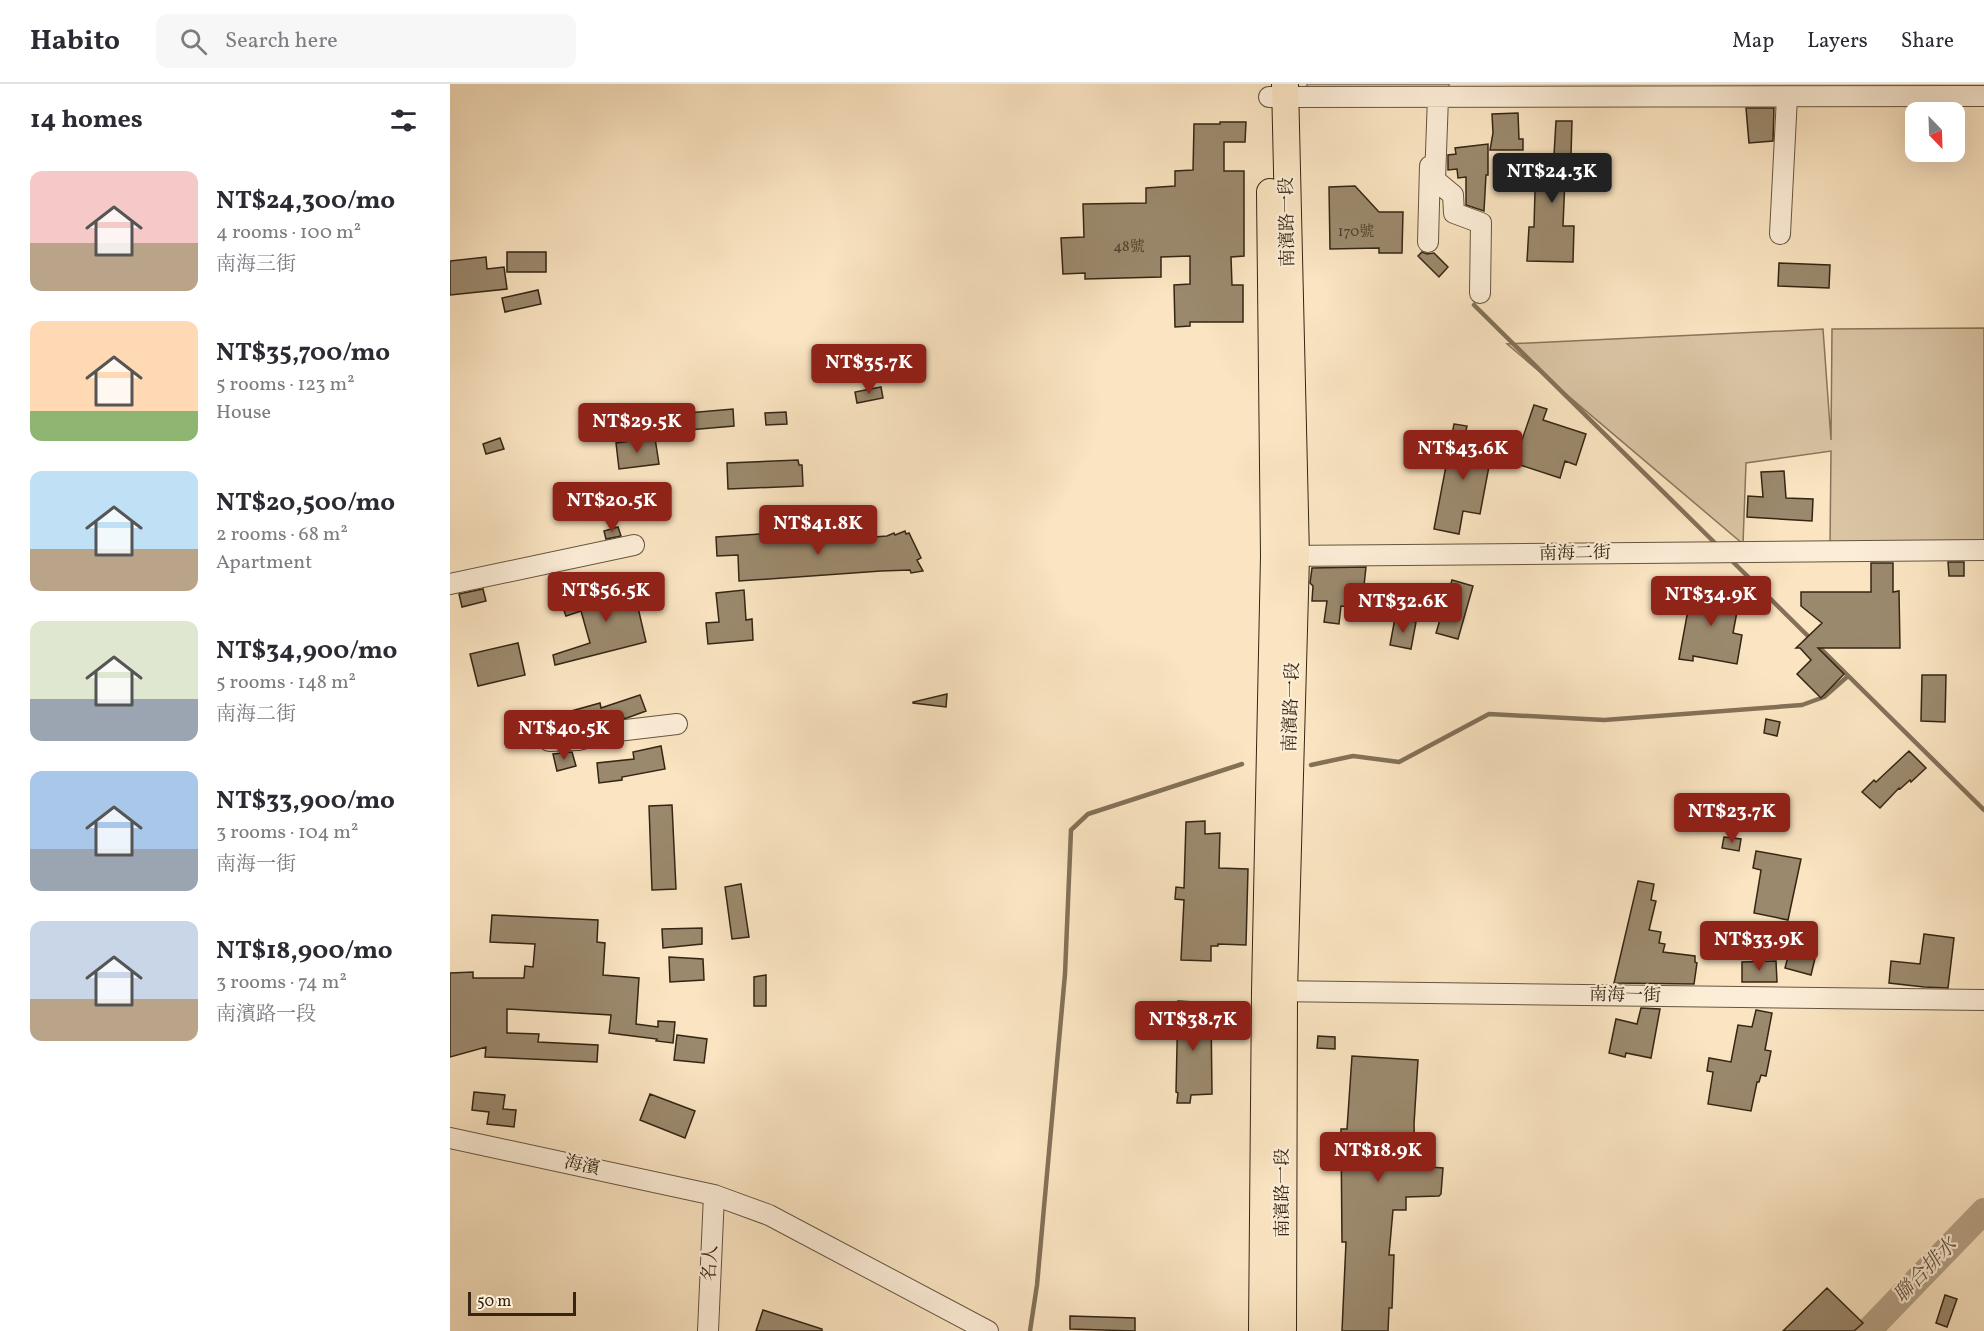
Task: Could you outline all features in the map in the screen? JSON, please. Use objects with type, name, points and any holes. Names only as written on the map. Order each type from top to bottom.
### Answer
[{"type":"main road","name":"南濱路一段","points":[[1262,1331],[1274,992],[1285,556],[1277,90]]},
{"type":"main road","name":"南濱路一段","points":[[1274,992],[1283,1331]]},
{"type":"street","points":[[1277,90],[1435,97],[1787,97],[1912,90],[1984,96]]},
{"type":"street","points":[[1428,242],[1435,97]]},
{"type":"street","points":[[1435,97],[1435,180],[1453,195],[1454,213],[1465,219],[1481,223],[1480,293]]},
{"type":"street","points":[[1780,234],[1787,97]]},
{"type":"street","points":[[450,584],[634,545]]},
{"type":"street","name":"南海二街","points":[[1285,556],[1984,550]]},
{"type":"street","points":[[549,741],[578,740],[609,732],[677,724]]},
{"type":"street","name":"南海一街","points":[[1274,992],[1984,1000]]},
{"type":"street","name":"海濱","points":[[450,1138],[714,1195],[769,1215],[986,1330]]},
{"type":"street","name":"名人","points":[[708,1331],[714,1195]]},
{"type":"shaded area","points":[[1307,84],[1449,84],[1449,89],[1307,87]]},
{"type":"shaded area","points":[[1984,328],[1984,542],[1830,545],[1831,451],[1746,463],[1743,544],[1507,344],[1823,329],[1831,440],[1832,329]]},
{"type":"building","points":[[1746,108],[1774,108],[1773,141],[1749,143]]},
{"type":"building","points":[[1518,113],[1519,139],[1523,139],[1523,150],[1490,150],[1493,133],[1492,114]]},
{"type":"building","points":[[1556,121],[1572,121],[1571,155],[1566,154],[1563,226],[1574,226],[1573,262],[1527,261],[1529,227],[1534,227],[1536,155],[1554,155]]},
{"type":"building","points":[[1220,122],[1246,122],[1245,142],[1224,142],[1224,171],[1244,171],[1244,256],[1231,257],[1232,285],[1243,285],[1243,322],[1190,322],[1190,326],[1175,327],[1174,285],[1190,284],[1190,256],[1161,257],[1161,277],[1085,279],[1085,273],[1063,274],[1061,238],[1084,237],[1083,204],[1146,203],[1146,188],[1175,186],[1175,171],[1193,170],[1194,124],[1220,124]]},
{"type":"building","points":[[1488,144],[1488,175],[1486,175],[1484,211],[1466,205],[1466,177],[1458,178],[1457,169],[1448,170],[1448,155],[1456,154],[1455,148]]},
{"type":"building","points":[[1355,186],[1379,212],[1403,212],[1402,253],[1379,253],[1379,248],[1330,249],[1329,187]]},
{"type":"building","points":[[507,252],[546,252],[546,272],[507,272]]},
{"type":"building","points":[[1422,252],[1434,253],[1448,267],[1439,277],[1418,256]]},
{"type":"building","points":[[486,257],[487,269],[504,267],[507,289],[450,295],[450,261]]},
{"type":"building","points":[[1779,263],[1830,265],[1829,288],[1778,286]]},
{"type":"building","points":[[538,290],[541,304],[505,312],[502,298]]},
{"type":"building","points":[[881,387],[883,398],[857,403],[855,392]]},
{"type":"building","points":[[1534,405],[1547,409],[1543,420],[1586,434],[1576,465],[1565,461],[1560,478],[1514,463]]},
{"type":"building","points":[[733,409],[734,426],[677,431],[676,414]]},
{"type":"building","points":[[786,412],[787,424],[766,425],[765,413]]},
{"type":"building","points":[[1454,424],[1467,426],[1464,440],[1493,445],[1480,514],[1463,511],[1459,534],[1434,529]]},
{"type":"building","points":[[500,438],[504,449],[486,454],[483,444]]},
{"type":"building","points":[[655,438],[659,464],[619,469],[616,443]]},
{"type":"building","points":[[798,460],[799,465],[802,465],[803,486],[728,489],[727,463]]},
{"type":"building","points":[[1784,471],[1786,498],[1813,499],[1812,521],[1747,517],[1748,496],[1763,497],[1761,472]]},
{"type":"building","points":[[618,527],[621,536],[606,539],[604,531]]},
{"type":"building","points":[[905,531],[906,534],[909,533],[921,558],[917,560],[923,571],[911,573],[910,570],[881,571],[739,581],[738,555],[717,556],[716,537],[773,533],[774,538],[792,537],[792,543],[887,536]]},
{"type":"building","points":[[1948,562],[1964,562],[1964,576],[1949,576]]},
{"type":"building","points":[[1871,563],[1893,563],[1893,592],[1899,591],[1900,648],[1818,648],[1844,674],[1821,698],[1797,674],[1811,660],[1800,648],[1796,648],[1822,623],[1801,606],[1801,592],[1871,592]]},
{"type":"building","points":[[1366,567],[1359,608],[1341,606],[1339,624],[1324,622],[1327,601],[1312,601],[1313,586],[1310,583],[1312,568]]},
{"type":"building","points":[[1452,580],[1473,586],[1458,639],[1436,633]]},
{"type":"building","points":[[632,582],[646,642],[555,665],[553,655],[590,643],[581,611],[566,616],[562,605],[604,592],[603,589]]},
{"type":"building","points":[[1692,588],[1740,596],[1733,633],[1742,635],[1737,664],[1693,656],[1693,661],[1679,659]]},
{"type":"building","points":[[483,589],[486,601],[462,607],[459,594]]},
{"type":"building","points":[[744,590],[746,620],[752,619],[753,640],[708,644],[706,623],[719,622],[716,593]]},
{"type":"building","points":[[1395,618],[1416,622],[1411,649],[1390,645]]},
{"type":"building","points":[[518,643],[525,675],[478,686],[470,654]]},
{"type":"building","points":[[1922,675],[1946,675],[1945,722],[1921,721]]},
{"type":"building","points":[[947,694],[946,707],[913,703],[913,702]]},
{"type":"building","points":[[640,695],[646,711],[627,718],[606,720],[576,728],[556,729],[555,725],[567,722],[564,713],[600,703],[601,708]]},
{"type":"building","points":[[1766,719],[1780,722],[1777,736],[1764,733]]},
{"type":"building","points":[[661,746],[665,769],[622,777],[622,780],[599,783],[597,763],[634,759],[633,752]]},
{"type":"building","points":[[1909,751],[1926,768],[1911,782],[1910,780],[1899,788],[1880,808],[1862,792]]},
{"type":"building","points":[[572,752],[576,766],[557,771],[553,754]]},
{"type":"building","points":[[672,805],[676,889],[652,890],[649,806]]},
{"type":"building","points":[[1205,821],[1205,834],[1220,833],[1219,868],[1248,869],[1246,945],[1211,946],[1211,961],[1181,960],[1184,900],[1175,899],[1176,887],[1184,888],[1186,822]]},
{"type":"building","points":[[1724,837],[1741,839],[1739,851],[1722,848]]},
{"type":"building","points":[[1756,851],[1801,859],[1788,920],[1754,913],[1761,870],[1753,868]]},
{"type":"building","points":[[1638,881],[1654,884],[1651,900],[1656,901],[1649,930],[1661,932],[1659,943],[1665,944],[1663,952],[1695,956],[1697,963],[1694,984],[1614,983]]},
{"type":"building","points":[[741,884],[749,937],[732,939],[725,887]]},
{"type":"building","points":[[492,915],[598,920],[597,942],[605,943],[603,975],[639,978],[636,1024],[658,1027],[658,1021],[675,1022],[673,1043],[609,1033],[611,1015],[507,1009],[507,1033],[539,1034],[538,1042],[598,1045],[597,1062],[485,1057],[486,1047],[450,1057],[450,973],[473,972],[473,978],[524,978],[525,966],[533,967],[535,944],[490,942]]},
{"type":"building","points":[[702,928],[702,944],[663,948],[662,929]]},
{"type":"building","points":[[1924,934],[1954,938],[1948,988],[1889,983],[1891,961],[1920,964]]},
{"type":"building","points":[[1790,949],[1816,954],[1811,975],[1785,968]]},
{"type":"building","points":[[669,957],[703,959],[704,980],[670,982]]},
{"type":"building","points":[[1776,961],[1777,982],[1742,982],[1742,962]]},
{"type":"building","points":[[766,975],[766,1006],[754,1006],[754,977]]},
{"type":"building","points":[[1178,1001],[1194,1002],[1195,1009],[1211,1010],[1212,1094],[1191,1095],[1190,1103],[1177,1103]]},
{"type":"building","points":[[1641,1008],[1660,1009],[1651,1058],[1626,1053],[1625,1057],[1609,1053],[1616,1019],[1637,1024]]},
{"type":"building","points":[[1756,1010],[1772,1013],[1765,1050],[1771,1051],[1766,1076],[1761,1075],[1757,1082],[1751,1111],[1708,1104],[1713,1072],[1707,1071],[1709,1058],[1731,1062],[1738,1025],[1752,1027]]},
{"type":"building","points":[[677,1035],[707,1039],[704,1063],[674,1060]]},
{"type":"building","points":[[1318,1036],[1335,1037],[1335,1049],[1317,1048]]},
{"type":"building","points":[[1352,1056],[1418,1060],[1414,1124],[1415,1166],[1443,1168],[1439,1196],[1406,1197],[1406,1210],[1393,1210],[1389,1255],[1394,1255],[1392,1308],[1389,1308],[1388,1331],[1342,1331],[1346,1242],[1342,1242],[1341,1129],[1347,1129]]},
{"type":"building","points":[[474,1092],[505,1095],[503,1109],[516,1110],[514,1127],[487,1124],[489,1112],[472,1110]]},
{"type":"building","points":[[650,1094],[695,1111],[685,1138],[640,1120]]},
{"type":"building","points":[[1827,1288],[1863,1323],[1854,1331],[1783,1331]]},
{"type":"building","points":[[1945,1295],[1957,1299],[1947,1327],[1936,1323]]},
{"type":"building","points":[[763,1310],[822,1329],[822,1331],[756,1331]]},
{"type":"building","points":[[1070,1316],[1135,1318],[1135,1331],[1070,1329]]},
{"type":"waterway","points":[[1474,305],[1718,546]]},
{"type":"waterway","points":[[1730,559],[1811,639]]},
{"type":"waterway","points":[[1817,645],[1984,810]]},
{"type":"waterway","points":[[1311,765],[1353,756],[1399,762],[1489,714],[1604,720],[1802,705],[1824,697],[1848,676]]},
{"type":"waterway","points":[[1030,1331],[1037,1285],[1065,974],[1071,830],[1088,814],[1242,764]]},
{"type":"waterway","name":"聯合排水","points":[[1868,1331],[1984,1211]]}]
